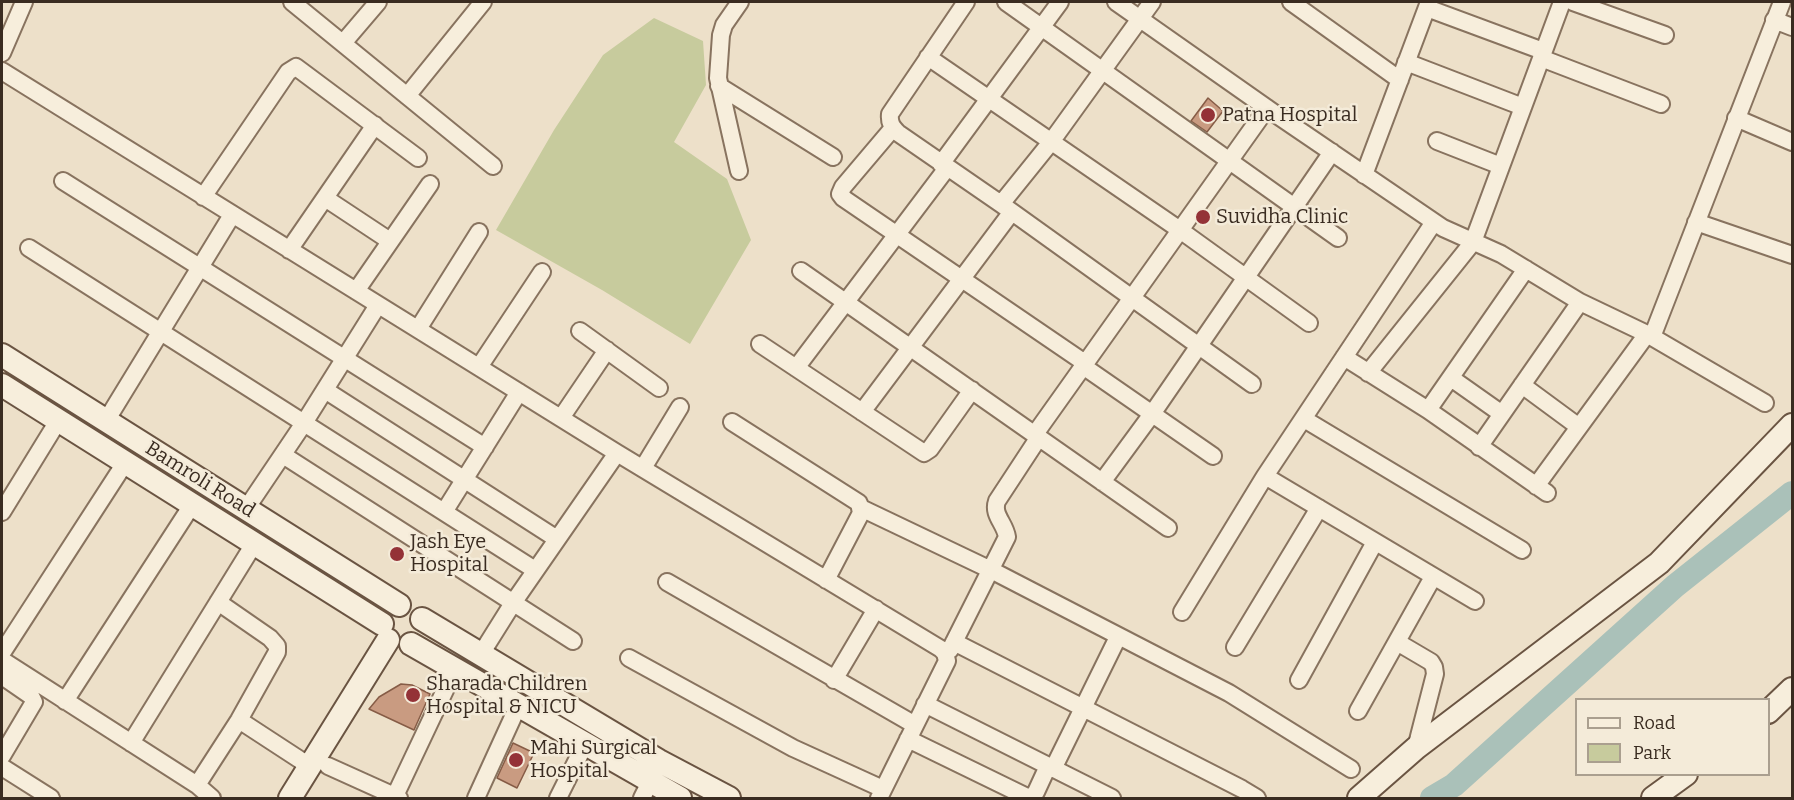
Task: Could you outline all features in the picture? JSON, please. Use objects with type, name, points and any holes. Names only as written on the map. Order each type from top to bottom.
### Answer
[{"type":"street","points":[[2,53],[24,2]]},
{"type":"street","points":[[292,2],[493,166]]},
{"type":"street","points":[[343,43],[378,2]]},
{"type":"street","points":[[407,96],[483,2]]},
{"type":"street","points":[[739,171],[719,86],[721,35],[724,25],[740,2]]},
{"type":"street","points":[[966,2],[890,114],[889,122],[893,128],[898,134],[1252,384]]},
{"type":"street","points":[[1006,2],[1338,238]]},
{"type":"street","points":[[796,368],[897,235],[989,99],[1060,2]]},
{"type":"street","points":[[1116,2],[1434,222],[1501,254],[1580,302],[1650,336],[1765,403]]},
{"type":"street","points":[[862,412],[962,279],[1051,142],[1152,2]]},
{"type":"street","points":[[1291,2],[1400,80]]},
{"type":"street","points":[[1368,373],[1473,242],[1562,2]]},
{"type":"street","points":[[1574,2],[1665,35]]},
{"type":"street","points":[[1344,357],[1428,410],[1542,490],[1579,427],[1650,336],[1782,2]]},
{"type":"street","points":[[1364,174],[1428,5],[1661,104]]},
{"type":"street","points":[[1774,21],[1792,27]]},
{"type":"street","points":[[928,57],[1180,230],[1309,322]]},
{"type":"street","points":[[1406,62],[1523,107]]},
{"type":"street","points":[[203,197],[291,68],[300,68],[418,159]]},
{"type":"street","points":[[2,71],[617,453],[941,649],[950,650],[1084,709],[1257,798]]},
{"type":"street","points":[[719,86],[833,157]]},
{"type":"street","points":[[629,658],[881,794],[1007,537],[996,512],[997,501],[1084,365],[1267,108]]},
{"type":"street","points":[[1737,118],[1792,142]]},
{"type":"street","points":[[290,250],[375,125]]},
{"type":"street","points":[[893,128],[843,187],[840,194],[848,203],[962,279],[1213,456]]},
{"type":"street","points":[[1437,141],[1501,166]]},
{"type":"street","points":[[1102,482],[1152,414],[1332,152]]},
{"type":"street","points":[[63,180],[485,447]]},
{"type":"street","points":[[356,291],[430,184]]},
{"type":"street","points":[[325,198],[390,242]]},
{"type":"street","points":[[106,421],[232,214]]},
{"type":"street","points":[[1182,612],[1265,476],[1434,222]]},
{"type":"street","points":[[1696,222],[1792,255]]},
{"type":"street","points":[[418,329],[479,232]]},
{"type":"street","points":[[29,248],[535,570]]},
{"type":"street","points":[[1428,410],[1526,269]]},
{"type":"street","points":[[801,271],[1168,528]]},
{"type":"street","points":[[479,367],[542,272]]},
{"type":"street","points":[[1479,447],[1580,302]]},
{"type":"street","points":[[246,509],[326,390],[378,305]]},
{"type":"street","points":[[580,331],[658,388]]},
{"type":"street","points":[[760,344],[924,453],[930,449],[972,390]]},
{"type":"street","points":[[561,418],[607,350]]},
{"type":"street","name":"Bamroli Road","points":[[2,355],[399,605]]},
{"type":"street","points":[[1451,378],[1502,414]]},
{"type":"street","points":[[2,385],[254,544],[396,639],[455,669],[585,744],[646,790],[680,798]]},
{"type":"street","points":[[1522,385],[1579,427]]},
{"type":"street","points":[[326,390],[557,539]]},
{"type":"street","points":[[444,512],[519,392]]},
{"type":"street","points":[[643,468],[680,407]]},
{"type":"street","points":[[1304,419],[1522,550]]},
{"type":"street","points":[[2,512],[58,421]]},
{"type":"street","points":[[732,422],[855,498],[861,508],[990,570],[1229,693],[1351,769]]},
{"type":"street","points":[[1359,798],[1416,748],[1659,563],[1792,425]]},
{"type":"street","points":[[481,654],[535,570],[617,453]]},
{"type":"street","points":[[283,455],[573,641]]},
{"type":"street","points":[[2,653],[125,463]]},
{"type":"street","points":[[1265,476],[1475,601]]},
{"type":"street","points":[[65,700],[192,505]]},
{"type":"street","points":[[826,579],[861,513],[861,508]]},
{"type":"street","points":[[1235,648],[1319,508]]},
{"type":"street","points":[[1299,680],[1375,542]]},
{"type":"street","points":[[131,743],[254,544]]},
{"type":"street","points":[[1358,711],[1433,577]]},
{"type":"street","points":[[667,582],[834,680],[912,732],[1027,797],[1034,795],[1084,709],[1118,637]]},
{"type":"street","points":[[197,785],[239,720],[275,657],[277,646],[270,638],[218,602]]},
{"type":"street","points":[[309,798],[320,766],[396,639],[388,611],[399,605],[412,607],[422,619],[421,634],[396,639]]},
{"type":"street","points":[[834,680],[876,609]]},
{"type":"street","points":[[422,619],[659,761],[729,798]]},
{"type":"street","points":[[1397,642],[1431,662],[1434,667],[1435,674],[1416,748]]},
{"type":"street","points":[[2,660],[197,785],[212,798]]},
{"type":"street","points":[[239,720],[320,766],[396,798],[455,669]]},
{"type":"street","points":[[2,676],[31,696],[34,702],[2,756]]},
{"type":"street","points":[[1770,710],[1792,689]]},
{"type":"street","points":[[925,704],[1112,798]]},
{"type":"street","points":[[476,798],[518,706]]},
{"type":"street","points":[[558,798],[585,744]]},
{"type":"street","points":[[290,798],[320,766]]},
{"type":"street","points":[[2,767],[51,798]]},
{"type":"street","points":[[1653,798],[1683,776]]},
{"type":"green space","points":[[654,18],[703,41],[706,85],[674,142],[727,179],[751,240],[690,344],[602,290],[496,230],[554,130],[603,55]]},
{"type":"building","points":[[1208,98],[1223,111],[1207,132],[1191,121]]},
{"type":"building","points":[[401,684],[412,685],[430,694],[414,730],[369,709],[379,697]]},
{"type":"building","points":[[513,743],[534,753],[517,788],[497,778]]},
{"type":"waterway","points":[[1432,798],[1454,785],[1675,586],[1792,493]]},
{"type":"place","name":"Patna Hospital","points":[[1208,115]]},
{"type":"place","name":"Suvidha Clinic","points":[[1203,217]]},
{"type":"place","name":"Jash Eye Hospital","points":[[397,554]]},
{"type":"place","name":"Sharada Children Hospital & NICU","points":[[413,695]]},
{"type":"place","name":"Mahi Surgical Hospital","points":[[516,760]]}]
